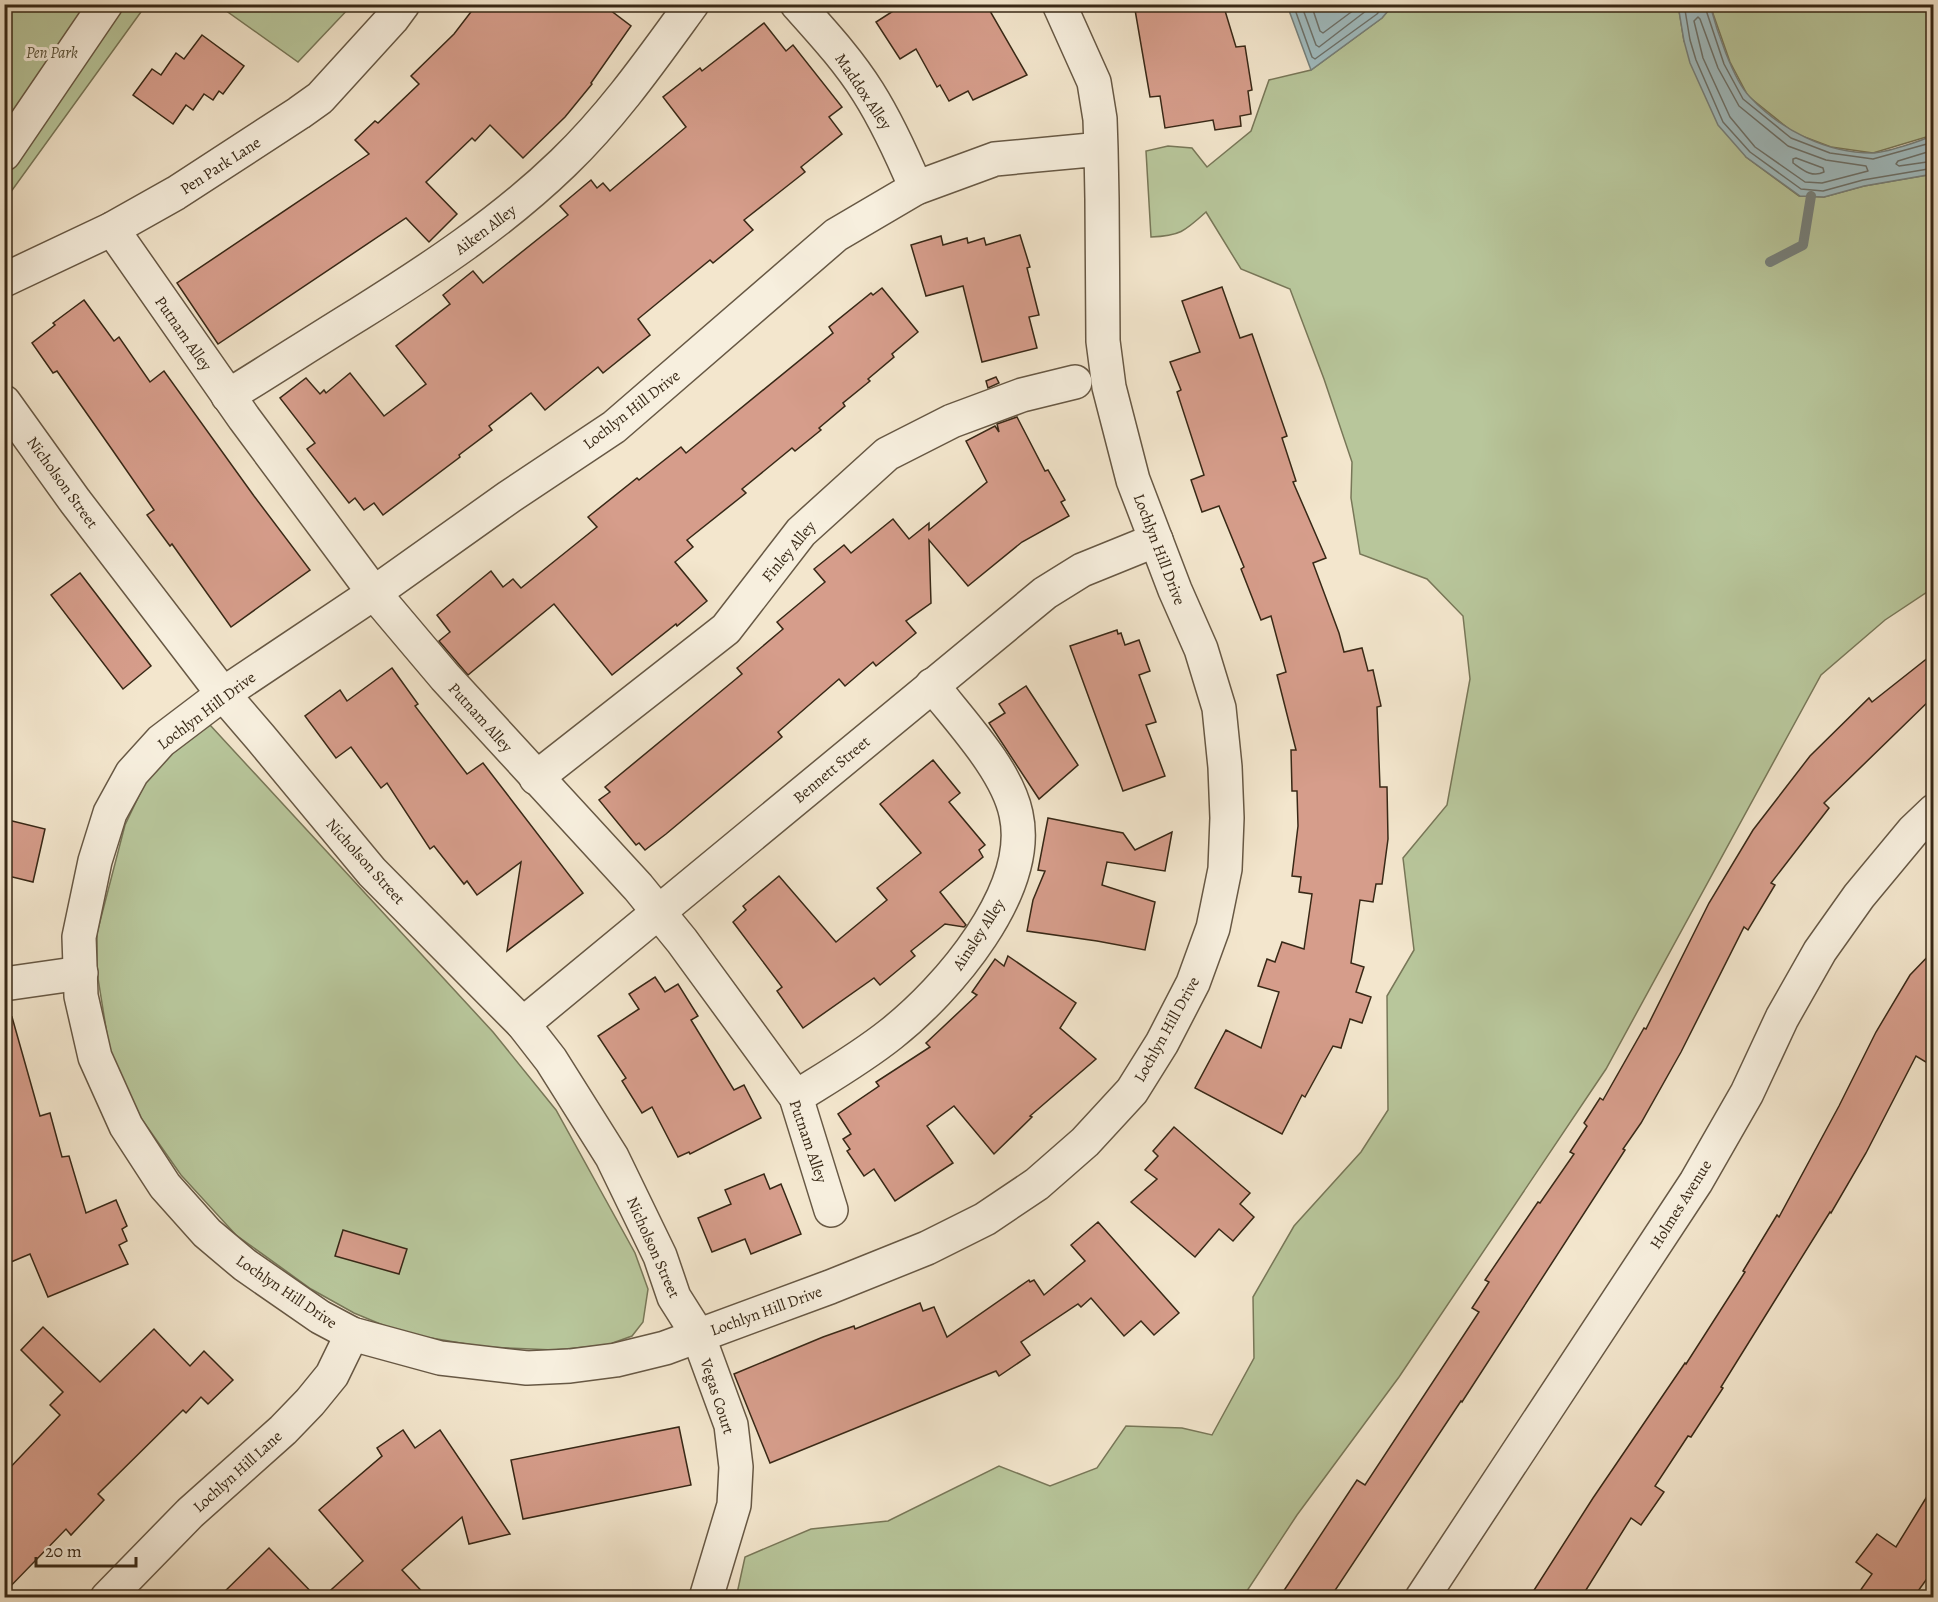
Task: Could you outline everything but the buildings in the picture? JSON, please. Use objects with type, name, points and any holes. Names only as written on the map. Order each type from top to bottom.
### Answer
[{"type":"street","points":[[4,154],[106,4]]},
{"type":"street","name":"Pen Park Lane","points":[[4,280],[112,230],[176,194],[299,114],[320,98],[403,4]]},
{"type":"street","name":"Aiken Alley","points":[[228,396],[470,242],[521,201],[564,162],[610,114],[692,4]]},
{"type":"street","name":"Maddox Alley","points":[[796,4],[825,35],[867,90],[895,139],[916,188]]},
{"type":"street","name":"Lochlyn Hill Drive","points":[[1059,4],[1094,82],[1101,119],[1103,341],[1109,387],[1133,480],[1201,650],[1219,708],[1227,818],[1225,869],[1213,928],[1193,983],[1162,1043],[1132,1091],[1085,1142],[1037,1184],[985,1219],[927,1248],[830,1287],[658,1350],[616,1360],[570,1366],[527,1368],[440,1358],[352,1334],[321,1317],[244,1265],[207,1233],[165,1186],[126,1126],[95,1057],[81,996],[79,937],[95,861],[110,813],[132,773],[160,741],[223,694],[374,593],[508,497],[614,427],[836,235],[916,188],[995,159],[1101,149]]},
{"type":"street","name":"Putnam Alley","points":[[112,230],[228,396],[374,593],[445,677],[658,911],[682,941],[796,1097],[831,1210]]},
{"type":"street","name":"Finley Alley","points":[[536,778],[726,629],[801,532],[887,454],[952,421],[1022,395],[1075,382]]},
{"type":"street","name":"Nicholson Street","points":[[4,402],[75,501],[223,694],[372,872],[522,1024],[551,1060],[612,1156],[660,1256],[674,1297],[698,1335]]},
{"type":"street","name":"Bennett Street","points":[[522,1024],[1045,593],[1082,570],[1156,540]]},
{"type":"street","name":"Ainsley Alley","points":[[796,1097],[890,1035],[929,1000],[953,973],[996,912],[1011,874],[1017,846],[1017,815],[1008,789],[998,771],[932,685]]},
{"type":"street","name":"Holmes Avenue","points":[[1422,1598],[1696,1182],[1747,1093],[1782,1018],[1820,951],[1859,896],[1913,831],[1934,811]]},
{"type":"street","points":[[4,984],[81,973]]},
{"type":"street","name":"Lochlyn Hill Lane","points":[[107,1598],[190,1513],[283,1431],[310,1402],[332,1375],[352,1334]]},
{"type":"street","name":"Vegas Court","points":[[698,1335],[731,1425],[736,1467],[734,1505],[706,1598]]},
{"type":"green space","points":[[352,4],[298,62],[218,5]]},
{"type":"green space","points":[[1678,4],[1684,41],[1746,157],[1799,196],[1824,197],[1864,186],[1933,174],[1933,588],[1885,620],[1821,675],[1606,1069],[1399,1377],[1297,1515],[1243,1597],[736,1598],[745,1557],[811,1529],[888,1521],[999,1466],[1050,1486],[1097,1468],[1126,1426],[1182,1428],[1212,1435],[1254,1358],[1253,1297],[1294,1226],[1361,1152],[1388,1110],[1387,996],[1414,950],[1403,858],[1447,805],[1470,679],[1463,616],[1427,579],[1360,554],[1351,498],[1352,462],[1290,289],[1241,269],[1206,212],[1193,224],[1176,234],[1151,237],[1146,151],[1168,146],[1192,148],[1207,167],[1251,131],[1269,80],[1311,70],[1382,18],[1393,5]]},
{"type":"green space","name":"Pen Park","points":[[4,5],[146,5],[5,200],[4,200]]},
{"type":"green space","points":[[1710,5],[1933,5],[1933,135],[1873,153],[1831,147],[1794,133],[1748,96],[1730,62]]},
{"type":"green space","points":[[210,725],[493,1032],[556,1110],[635,1253],[648,1289],[643,1322],[632,1336],[607,1345],[554,1350],[484,1347],[402,1333],[354,1313],[311,1289],[236,1235],[181,1175],[141,1118],[110,1053],[97,972],[97,933],[125,825],[147,779],[169,756]]},
{"type":"water","points":[[1287,4],[1393,5],[1382,18],[1311,70]]},
{"type":"water","points":[[1678,5],[1710,5],[1737,79],[1750,97],[1776,120],[1821,144],[1855,152],[1885,151],[1933,135],[1933,174],[1864,186],[1824,197],[1800,196],[1746,157],[1718,125],[1690,63]]},
{"type":"waterway","points":[[1770,262],[1803,245],[1811,196]]}]
